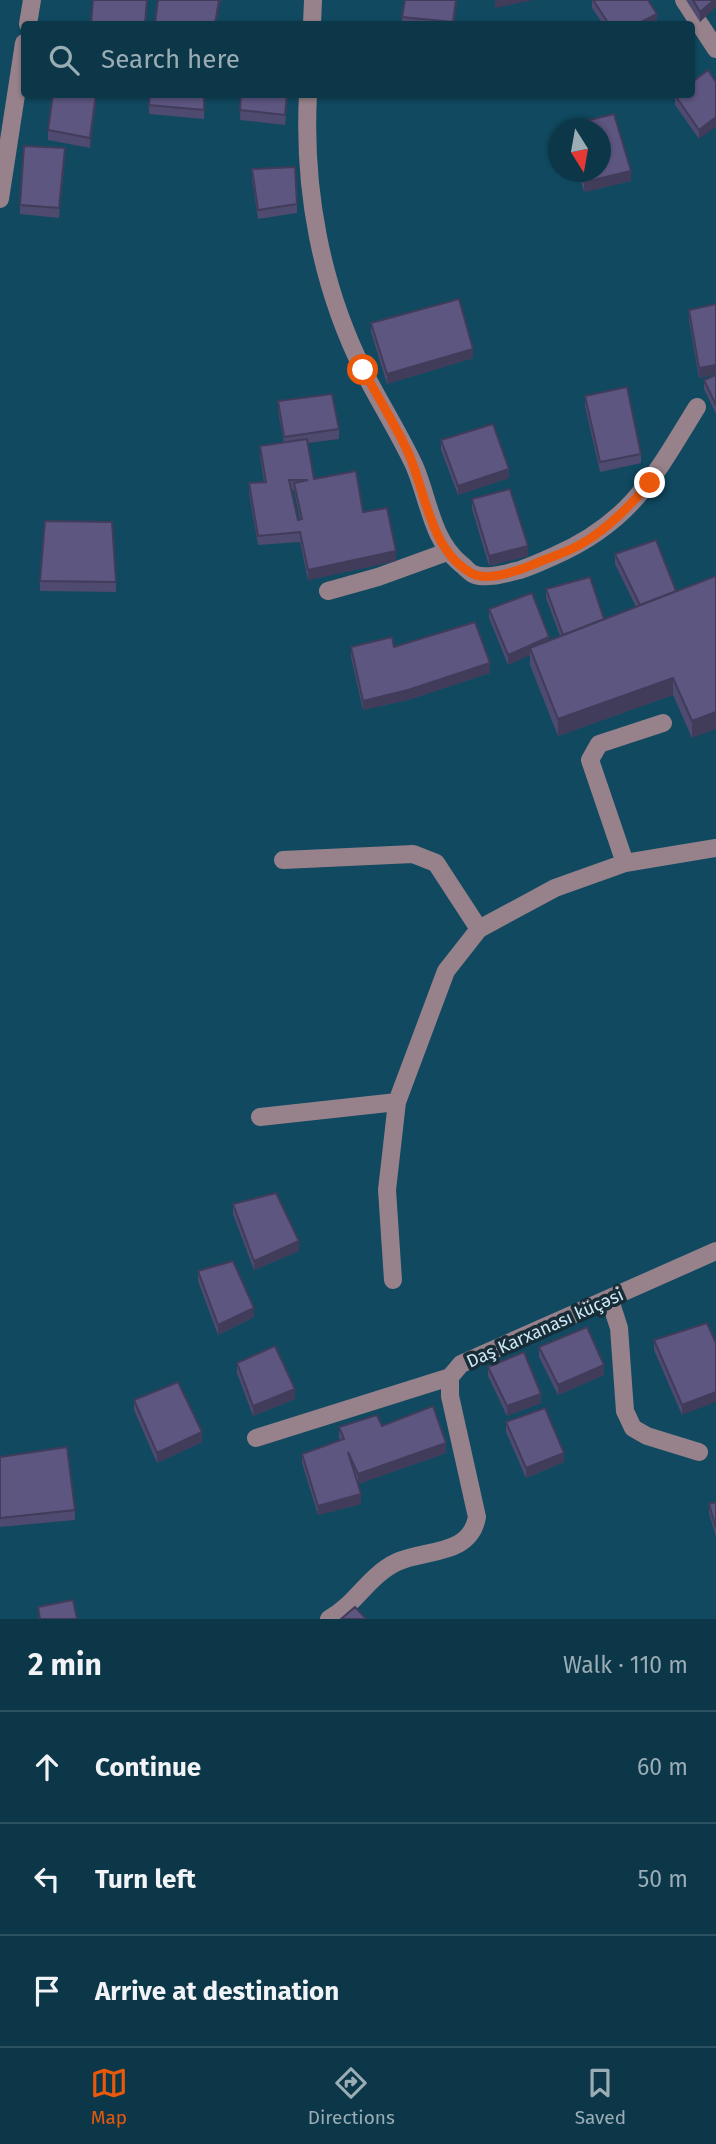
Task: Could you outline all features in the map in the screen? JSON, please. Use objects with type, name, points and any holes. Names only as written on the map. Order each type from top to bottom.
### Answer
[{"type":"street","points":[[28,21],[32,0]]},
{"type":"street","points":[[312,21],[313,0]]},
{"type":"street","points":[[684,0],[716,49]]},
{"type":"street","points":[[0,198],[21,62]]},
{"type":"street","points":[[308,98],[308,167],[316,233],[336,305],[363,370],[406,448],[435,529],[447,552],[474,575],[498,575],[527,568],[582,544],[621,516],[650,483],[697,407]]},
{"type":"street","points":[[328,591],[378,577],[447,552]]},
{"type":"street","points":[[625,863],[590,760],[599,744],[663,723]]},
{"type":"street","points":[[393,1280],[387,1190],[397,1102],[446,971],[479,929],[555,888],[625,863],[716,848]]},
{"type":"street","points":[[283,860],[413,854],[436,863],[479,929]]},
{"type":"street","points":[[260,1117],[397,1102]]},
{"type":"street","name":"Daş Karxanası küçəsi","points":[[329,1619],[378,1574],[397,1562],[461,1544],[475,1531],[477,1517],[450,1396],[450,1377],[461,1364],[716,1251]]},
{"type":"street","points":[[610,1300],[619,1328],[625,1411],[633,1428],[647,1436],[699,1452]]},
{"type":"street","points":[[256,1438],[450,1377]]},
{"type":"building","points":[[93,0],[147,0],[145,21],[91,21]]},
{"type":"building","points":[[158,0],[219,0],[216,21],[155,21]]},
{"type":"building","points":[[405,0],[456,0],[453,21],[402,17]]},
{"type":"building","points":[[593,0],[648,0],[657,14],[643,21],[607,21]]},
{"type":"building","points":[[693,0],[714,0],[700,12]]},
{"type":"building","points":[[708,70],[716,82],[716,117],[699,130],[677,98],[695,98],[695,80]]},
{"type":"building","points":[[52,98],[95,98],[90,138],[48,130]]},
{"type":"building","points":[[150,98],[204,98],[204,110],[149,105]]},
{"type":"building","points":[[241,98],[287,98],[285,115],[240,110]]},
{"type":"building","points":[[614,114],[631,171],[611,176],[611,119],[594,119]]},
{"type":"building","points":[[24,146],[65,148],[59,208],[20,205]]},
{"type":"building","points":[[295,167],[297,204],[258,210],[252,169]]},
{"type":"building","points":[[459,299],[473,349],[387,374],[371,323]]},
{"type":"building","points":[[716,304],[716,365],[699,368],[689,310]]},
{"type":"building","points":[[716,375],[716,405],[704,380]]},
{"type":"building","points":[[627,387],[641,454],[600,462],[585,396]]},
{"type":"building","points":[[332,394],[339,429],[284,437],[278,401]]},
{"type":"building","points":[[493,424],[509,469],[458,486],[441,440]]},
{"type":"building","points":[[307,439],[314,479],[356,471],[363,512],[387,508],[396,551],[308,570],[300,532],[258,536],[249,483],[266,482],[260,446]],"holes":[[[289,480],[308,480],[294,483],[302,519],[298,520]]]},
{"type":"building","points":[[510,489],[528,546],[489,556],[472,499]]},
{"type":"building","points":[[45,521],[112,522],[116,582],[40,581]]},
{"type":"building","points":[[656,540],[676,591],[640,605],[615,554]]},
{"type":"building","points":[[716,576],[716,712],[692,721],[673,678],[558,719],[530,648]]},
{"type":"building","points":[[590,577],[604,619],[563,635],[546,589]]},
{"type":"building","points":[[532,593],[549,637],[508,655],[489,609]]},
{"type":"building","points":[[475,622],[490,663],[408,690],[363,701],[351,647],[392,637],[394,647]]},
{"type":"building","points":[[276,1193],[299,1241],[254,1261],[233,1204]]},
{"type":"building","points":[[233,1261],[254,1308],[218,1325],[198,1271]]},
{"type":"building","points":[[707,1323],[716,1343],[716,1392],[682,1405],[654,1340]]},
{"type":"building","points":[[587,1327],[604,1365],[558,1385],[539,1347]]},
{"type":"building","points":[[275,1346],[295,1389],[253,1406],[237,1363]]},
{"type":"building","points":[[524,1352],[541,1394],[507,1406],[488,1367]]},
{"type":"building","points":[[178,1382],[202,1432],[157,1453],[134,1400]]},
{"type":"building","points":[[433,1406],[446,1443],[358,1474],[348,1452],[361,1494],[318,1506],[302,1454],[344,1439],[339,1427],[377,1415],[382,1426]]},
{"type":"building","points":[[545,1408],[564,1453],[526,1468],[506,1422]]},
{"type":"building","points":[[67,1447],[75,1510],[0,1518],[0,1457]]},
{"type":"building","points":[[716,1502],[716,1528],[709,1504]]},
{"type":"building","points":[[73,1600],[77,1619],[40,1619],[38,1607]]},
{"type":"building","points":[[355,1607],[366,1619],[341,1619]]},
{"type":"route","points":[[363,370],[406,448],[435,529],[447,552],[474,575],[498,575],[527,568],[582,544],[621,516],[650,483]]}]
